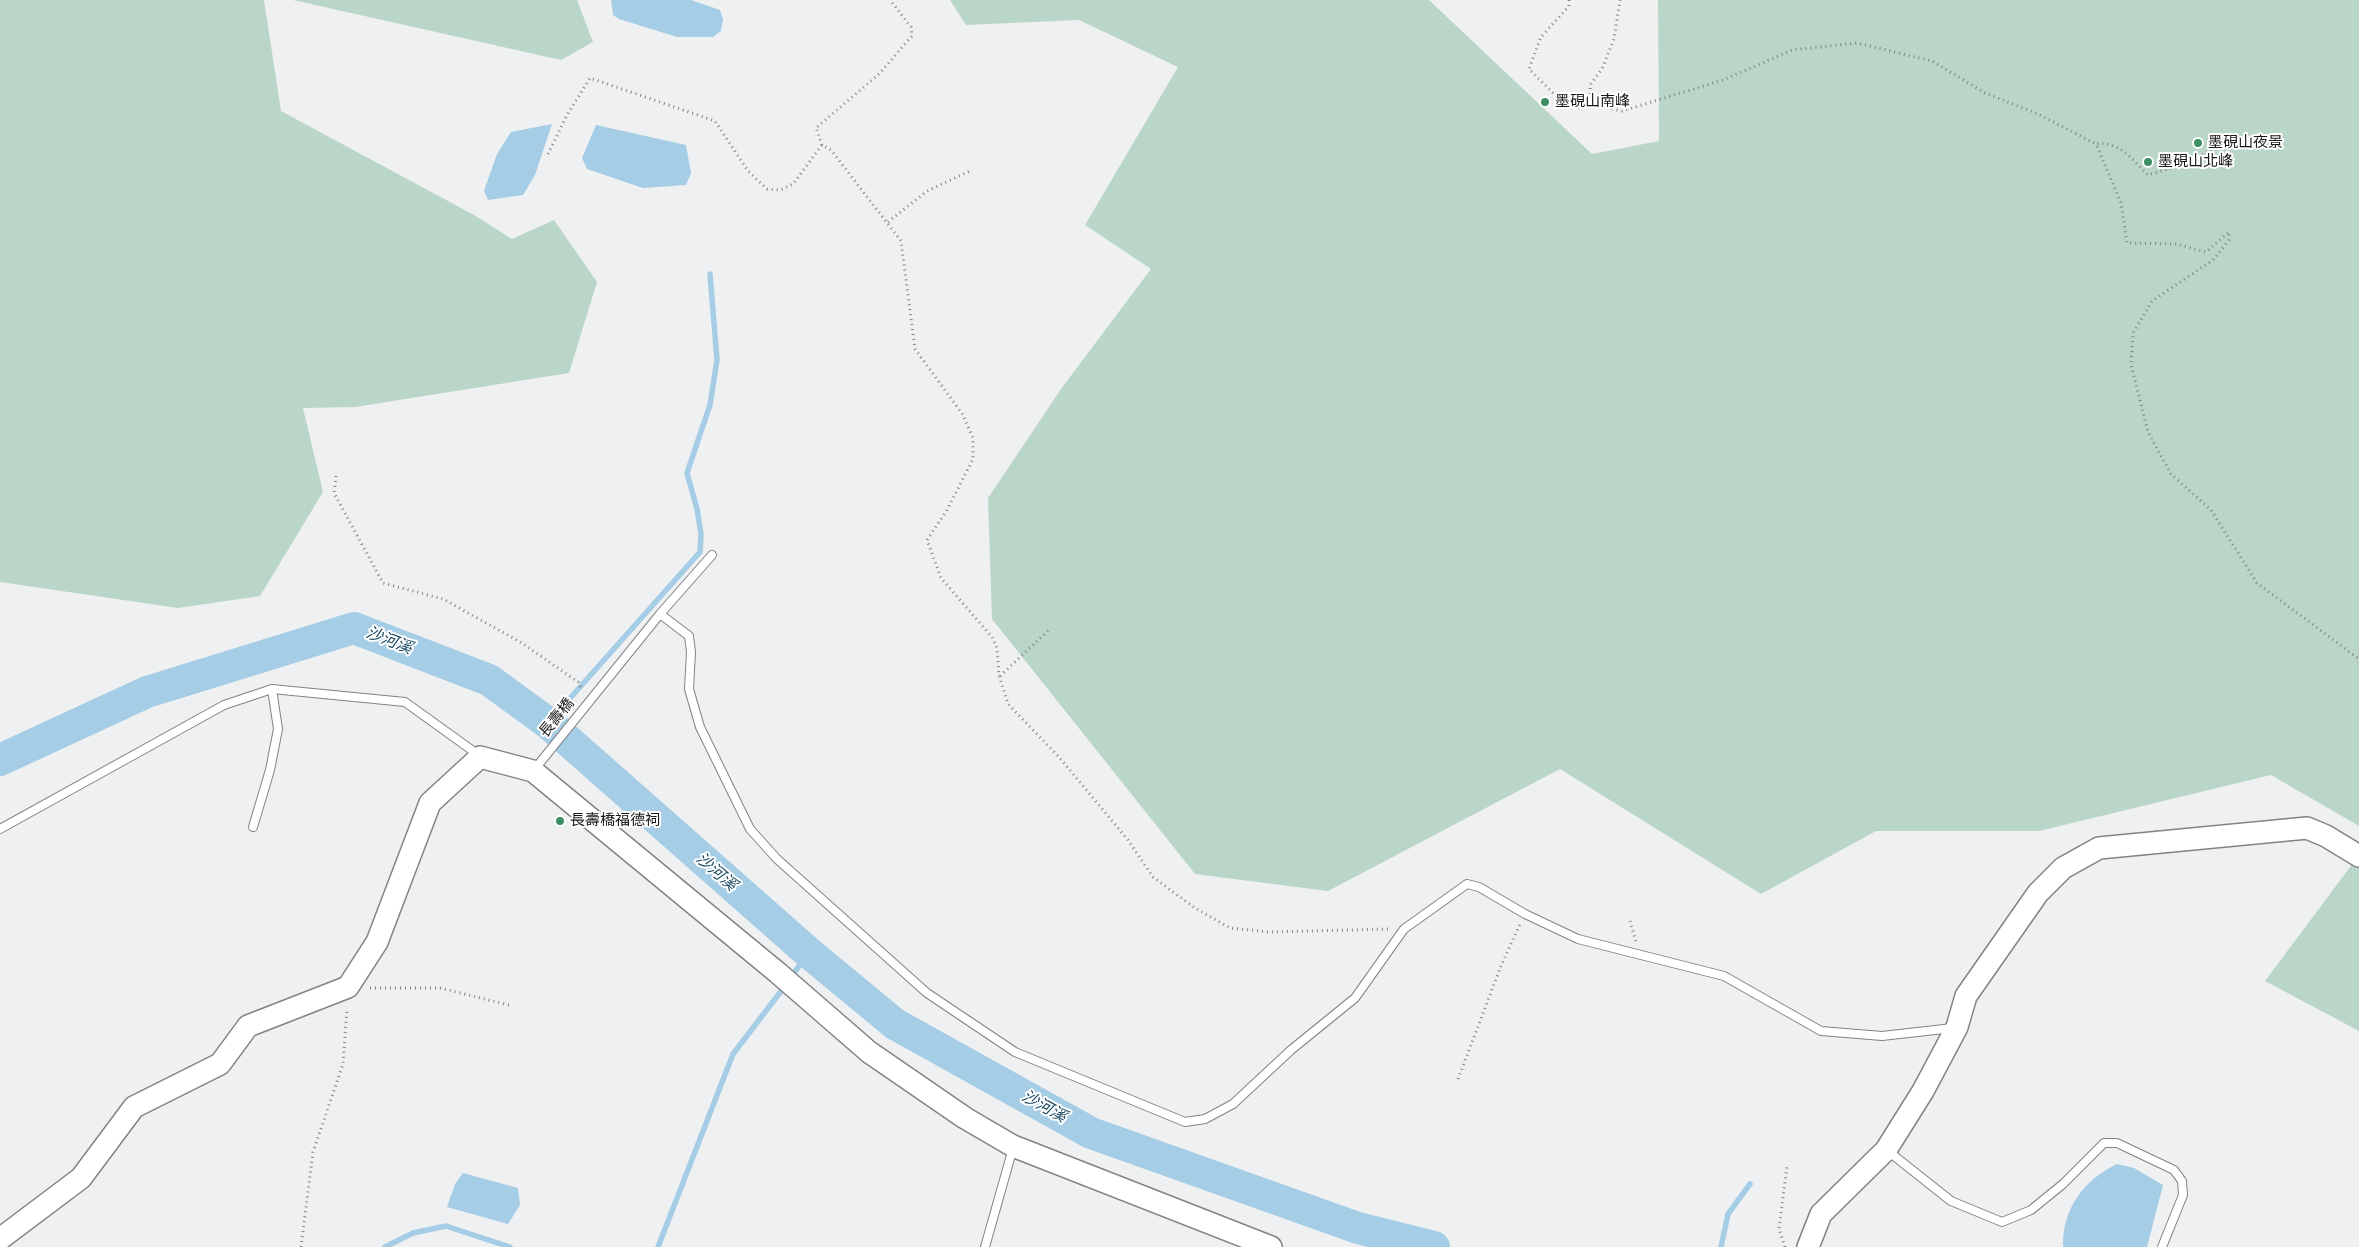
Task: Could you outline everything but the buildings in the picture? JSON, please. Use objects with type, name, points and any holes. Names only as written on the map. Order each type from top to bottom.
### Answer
[{"type":"street","points":[[0,1239],[81,1178],[134,1107],[220,1064],[248,1026],[348,987],[377,942],[430,803],[480,757],[533,771],[778,973],[869,1052],[965,1118],[1013,1146],[1272,1247]]},
{"type":"street","points":[[1808,1247],[1821,1214],[1886,1150],[1923,1091],[1957,1027],[1966,996],[2038,893],[2063,868],[2099,848],[2307,828],[2326,836],[2359,856]]},
{"type":"lane","name":"長壽橋","points":[[533,771],[587,702],[712,555]]},
{"type":"lane","points":[[660,614],[689,636],[691,652],[689,689],[700,727],[750,829],[777,859],[927,993],[1015,1052],[1166,1116],[1185,1122],[1205,1119],[1234,1104],[1291,1050],[1355,998],[1404,929],[1467,884],[1479,887],[1525,914],[1578,939],[1724,976],[1822,1031],[1882,1036],[1957,1027]]},
{"type":"lane","points":[[253,828],[270,770],[278,729],[272,689]]},
{"type":"lane","points":[[0,829],[224,705],[272,689],[405,702],[480,757]]},
{"type":"lane","points":[[1886,1150],[1951,1201],[2002,1222],[2031,1210],[2063,1184],[2104,1143],[2117,1143],[2174,1170],[2182,1181],[2183,1194],[2162,1247]]},
{"type":"lane","points":[[985,1247],[1013,1146]]},
{"type":"path","points":[[890,0],[911,27],[912,36],[879,74],[816,128],[822,145],[831,150],[901,241],[915,349],[963,415],[973,438],[973,460],[947,510],[926,540],[941,578],[992,637],[997,648],[999,676],[1008,704],[1060,757],[1128,840],[1153,877],[1194,908],[1230,928],[1269,932],[1404,929]]},
{"type":"path","points":[[1569,0],[1569,6],[1541,37],[1530,69],[1557,97],[1580,108],[1591,104],[1622,111],[1723,80],[1792,50],[1856,43],[1932,61],[1985,93],[2038,114],[2096,144],[2105,142],[2123,150],[2148,175],[2189,163],[2220,144]]},
{"type":"path","points":[[1591,104],[1590,85],[1602,70],[1614,39],[1620,0]]},
{"type":"path","points":[[548,154],[567,115],[590,78],[715,121],[748,171],[767,189],[780,190],[793,184],[822,145]]},
{"type":"path","points":[[2096,144],[2121,204],[2127,244],[2177,244],[2206,252],[2229,232],[2229,240],[2213,260],[2152,301],[2133,333],[2131,364],[2148,432],[2171,474],[2211,510],[2257,583],[2359,659]]},
{"type":"path","points":[[888,222],[927,191],[972,170]]},
{"type":"path","points":[[336,476],[334,493],[383,583],[443,599],[522,642],[578,682],[587,702]]},
{"type":"path","points":[[999,676],[1049,630]]},
{"type":"path","points":[[1458,1079],[1502,966],[1525,914]]},
{"type":"path","points":[[301,1247],[314,1152],[344,1064],[348,987],[440,988],[509,1005]]},
{"type":"path","points":[[1785,1247],[1779,1228],[1786,1166]]},
{"type":"green space","points":[[0,0],[264,0],[281,111],[474,215],[512,239],[554,220],[597,282],[569,373],[355,407],[303,408],[323,492],[260,596],[178,608],[0,582]]},
{"type":"green space","points":[[293,0],[577,0],[593,42],[561,60]]},
{"type":"green space","points":[[950,0],[1429,0],[1592,154],[1659,141],[1658,0],[2359,0],[2359,826],[2271,775],[2039,831],[1876,831],[1761,894],[1560,769],[1328,891],[1195,874],[992,619],[988,498],[1061,389],[1151,269],[1085,225],[1178,67],[1079,20],[966,25]]},
{"type":"green space","points":[[2359,855],[2359,1031],[2265,981]]},
{"type":"water","points":[[611,0],[691,0],[720,10],[723,19],[721,31],[713,37],[677,37],[619,19],[613,15]]},
{"type":"water","points":[[552,124],[535,175],[523,195],[488,200],[484,191],[497,154],[511,132]]},
{"type":"water","points":[[596,125],[686,145],[691,173],[686,185],[643,188],[587,169],[582,158]]},
{"type":"water","points":[[2117,1164],[2134,1168],[2163,1185],[2147,1247],[2063,1247],[2066,1221],[2077,1198],[2094,1179]]},
{"type":"water","points":[[463,1173],[518,1188],[520,1205],[508,1224],[447,1207],[455,1184]]},
{"type":"waterway","points":[[548,723],[700,552],[701,534],[697,509],[687,473],[710,405],[717,360],[710,274]]},
{"type":"waterway","name":"沙河溪","points":[[0,760],[147,692],[354,628],[489,680],[548,723],[809,953],[895,1024],[1091,1133],[1358,1228],[1434,1247]]},
{"type":"waterway","points":[[790,978],[809,953]]},
{"type":"waterway","points":[[658,1247],[733,1054],[785,986]]},
{"type":"waterway","points":[[1721,1247],[1728,1214],[1750,1184]]},
{"type":"waterway","points":[[385,1247],[413,1233],[446,1226],[510,1247]]},
{"type":"place","name":"墨硯山南峰","points":[[1545,102]]},
{"type":"place","name":"墨硯山夜景","points":[[2198,143]]},
{"type":"place","name":"墨硯山北峰","points":[[2148,162]]},
{"type":"place","name":"長壽橋福德祠","points":[[560,821]]}]
